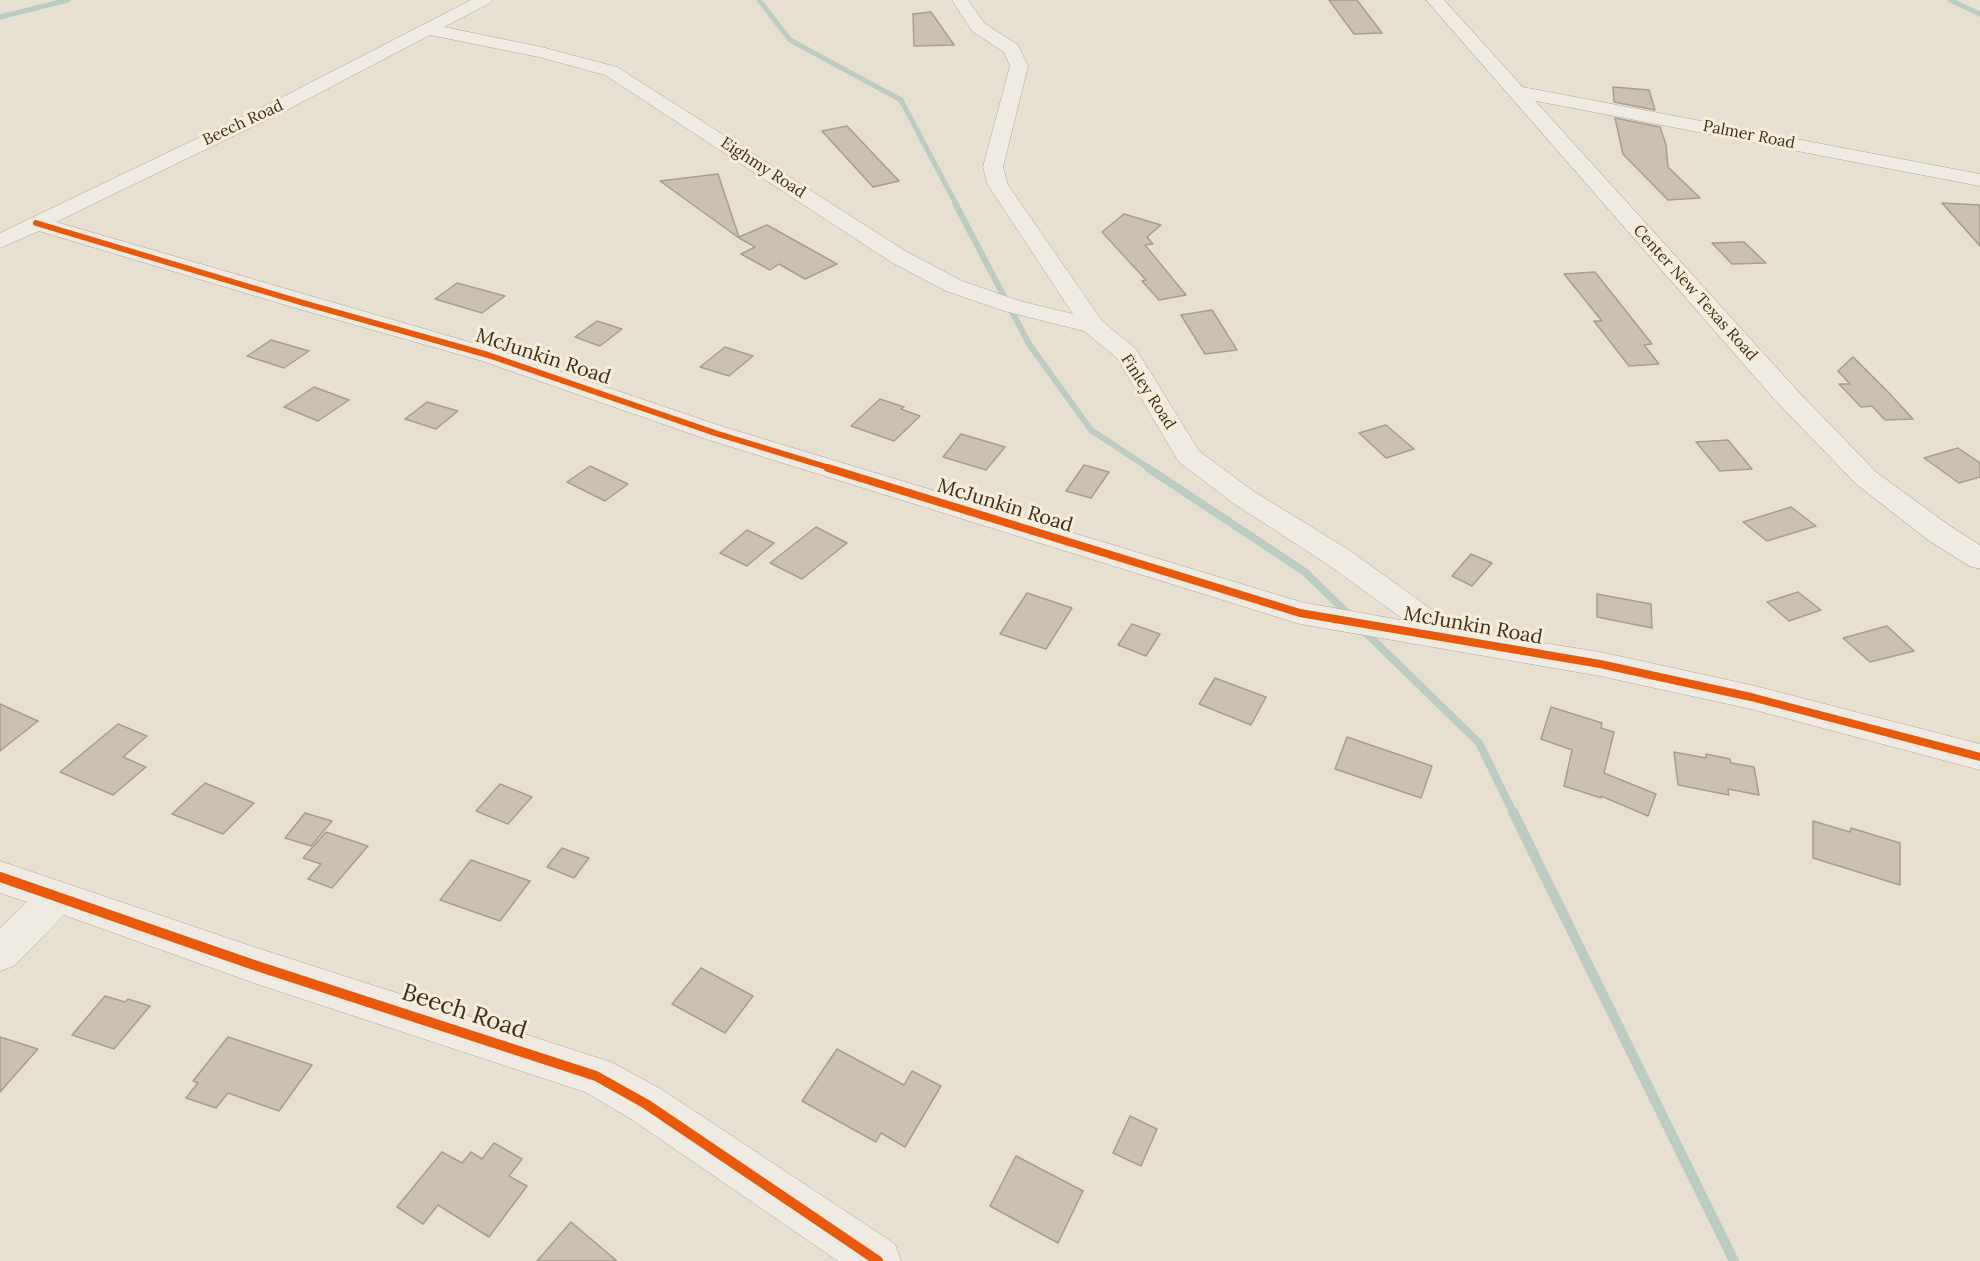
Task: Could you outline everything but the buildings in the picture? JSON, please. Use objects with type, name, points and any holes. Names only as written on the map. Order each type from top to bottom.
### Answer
[{"type":"street","name":"Beech Road","points":[[0,241],[278,107],[484,0]]},
{"type":"street","name":"Finley Road","points":[[960,0],[978,27],[1012,49],[1019,66],[993,167],[998,185],[1093,326],[1127,354],[1189,456],[1243,497],[1338,557],[1455,641]]},
{"type":"street","name":"Center New Texas Road","points":[[1435,0],[1784,393],[1866,478],[1939,533],[1980,559]]},
{"type":"street","name":"Eighmy Road","points":[[426,29],[541,52],[611,71],[918,267],[954,286],[1012,306],[1093,326]]},
{"type":"street","name":"Palmer Road","points":[[1517,92],[1979,181]]},
{"type":"street","name":"McJunkin Road","points":[[36,223],[300,302],[488,355],[715,433],[1289,609],[1455,641],[1600,664],[1751,697],[1980,758]]},
{"type":"street","name":"Beech Road","points":[[0,877],[254,965],[596,1076],[646,1104],[878,1261]]},
{"type":"street","points":[[0,954],[58,896]]},
{"type":"waterway","points":[[0,17],[68,0]]},
{"type":"waterway","points":[[759,0],[790,40],[901,100],[956,204]]},
{"type":"waterway","points":[[1950,0],[1980,14]]},
{"type":"waterway","points":[[955,203],[1029,344],[1091,430],[1150,469]]},
{"type":"waterway","points":[[1148,468],[1305,572],[1351,617]]},
{"type":"waterway","points":[[1362,629],[1479,743],[1514,814]]},
{"type":"waterway","points":[[1513,812],[1734,1261]]},
{"type":"cycle path","points":[[36,223],[300,302],[488,355],[715,433],[1300,613],[1600,664],[1751,697],[1980,757]]},
{"type":"cycle path","points":[[0,877],[254,965],[596,1076],[646,1104],[878,1261]]}]
